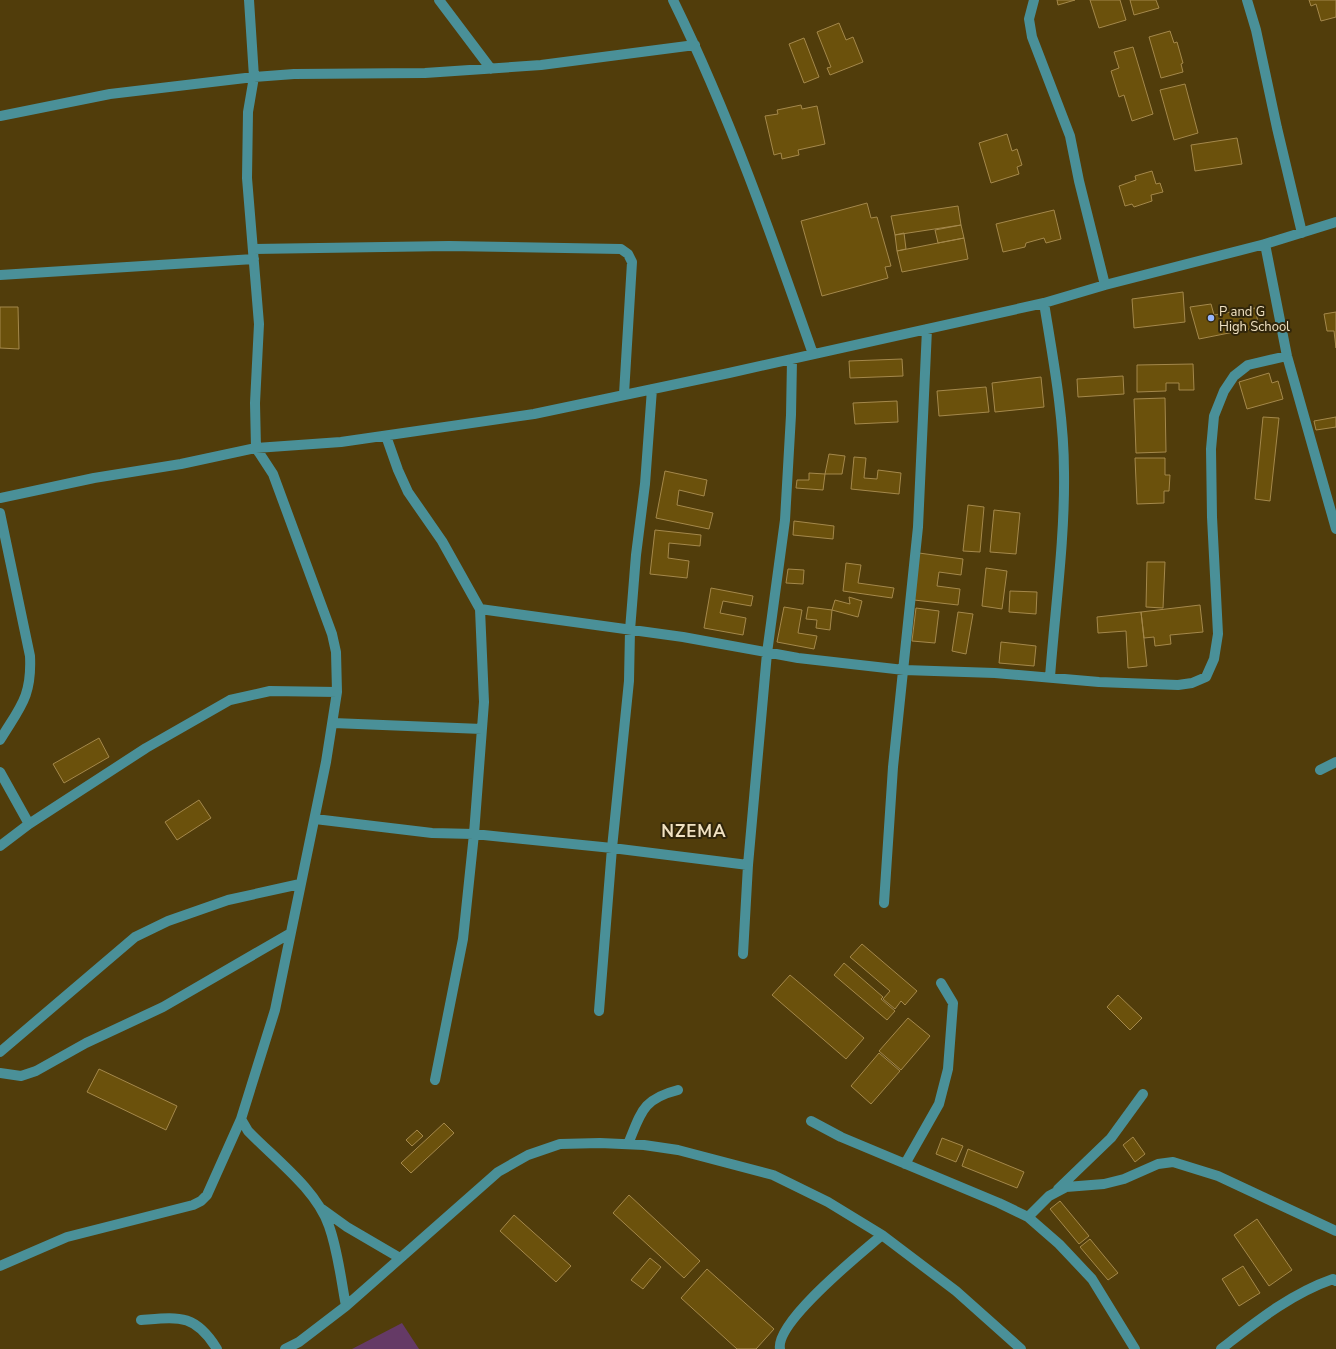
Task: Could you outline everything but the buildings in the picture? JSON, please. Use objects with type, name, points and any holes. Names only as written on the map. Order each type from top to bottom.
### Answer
[{"type":"street","points":[[0,1266],[67,1237],[201,1201],[207,1195],[241,1119],[275,1010],[289,934],[315,819],[333,723],[337,692],[336,652],[327,616],[307,570],[273,474],[256,448],[255,403],[259,324],[247,178],[248,112],[254,77],[249,0]]},
{"type":"street","points":[[439,0],[491,69]]},
{"type":"street","points":[[673,0],[695,45],[740,152],[812,354]]},
{"type":"street","points":[[1034,0],[1029,19],[1032,37],[1070,136],[1079,181],[1105,285]]},
{"type":"street","points":[[1247,0],[1256,30],[1302,233]]},
{"type":"street","points":[[0,116],[110,94],[254,77],[294,74],[425,73],[491,69],[541,65],[695,45]]},
{"type":"street","points":[[0,498],[94,478],[181,464],[256,448],[341,442],[534,414],[1044,304],[1105,285],[1266,244],[1336,222]]},
{"type":"street","points":[[1266,244],[1287,356],[1336,529]]},
{"type":"street","points":[[0,275],[254,254],[449,246],[621,249],[628,254],[632,262],[624,394]]},
{"type":"street","points":[[1044,304],[1062,426],[1064,471],[1064,512],[1050,677]]},
{"type":"street","points":[[884,903],[892,767],[904,670],[918,527],[927,329]]},
{"type":"street","points":[[480,609],[683,637],[767,653],[834,663],[904,670],[1178,685],[1192,683],[1206,677],[1214,660],[1218,634],[1212,516],[1211,448],[1214,416],[1224,391],[1234,376],[1248,365],[1287,356]]},
{"type":"street","points":[[743,954],[748,865],[767,653],[784,520],[792,415],[792,359]]},
{"type":"street","points":[[600,1011],[612,848],[629,681],[630,630],[636,555],[645,484],[652,389]]},
{"type":"street","points":[[386,436],[398,470],[408,492],[442,541],[480,609],[483,682],[482,729],[474,834],[463,939],[435,1080]]},
{"type":"street","points":[[0,513],[30,656],[31,672],[29,690],[24,701],[0,740]]},
{"type":"street","points":[[0,846],[29,824],[146,748],[230,700],[270,691],[337,692]]},
{"type":"street","points":[[333,723],[482,729]]},
{"type":"street","points":[[1320,770],[1336,762]]},
{"type":"street","points":[[0,772],[29,824]]},
{"type":"street","points":[[315,819],[432,833],[474,834],[612,848],[748,865]]},
{"type":"street","points":[[0,1052],[135,937],[168,921],[228,900],[300,884]]},
{"type":"street","points":[[0,1073],[21,1076],[36,1071],[86,1043],[162,1007],[289,934]]},
{"type":"street","points":[[905,1164],[939,1104],[948,1069],[953,1003],[941,983]]},
{"type":"street","points":[[628,1144],[643,1110],[649,1102],[662,1094],[678,1090]]},
{"type":"street","points":[[1028,1217],[1111,1138],[1143,1094]]},
{"type":"street","points":[[241,1119],[248,1132],[310,1193],[320,1208],[329,1226],[346,1306]]},
{"type":"street","points":[[811,1120],[841,1137],[992,1200],[1028,1217],[1059,1244],[1092,1279],[1135,1349]]},
{"type":"street","points":[[285,1349],[299,1342],[346,1306],[498,1172],[528,1155],[560,1144],[628,1144],[678,1150],[773,1175],[828,1202],[882,1236],[956,1291],[1021,1349]]},
{"type":"street","points":[[1057,1191],[1066,1187],[1104,1184],[1124,1179],[1158,1164],[1174,1162],[1218,1176],[1336,1231]]},
{"type":"street","points":[[320,1208],[347,1227],[400,1258]]},
{"type":"street","points":[[780,1349],[779,1343],[785,1329],[795,1317],[832,1278],[882,1236]]},
{"type":"street","points":[[1221,1349],[1274,1308],[1311,1286],[1332,1279],[1336,1281]]},
{"type":"street","points":[[141,1320],[178,1317],[189,1321],[200,1328],[217,1349]]},
{"type":"shaded area","points":[[402,1323],[419,1349],[352,1349]]},
{"type":"place","name":"P and G High School","points":[[1211,318]]},
{"type":"district","name":"NZEMA","points":[[694,831]]}]
